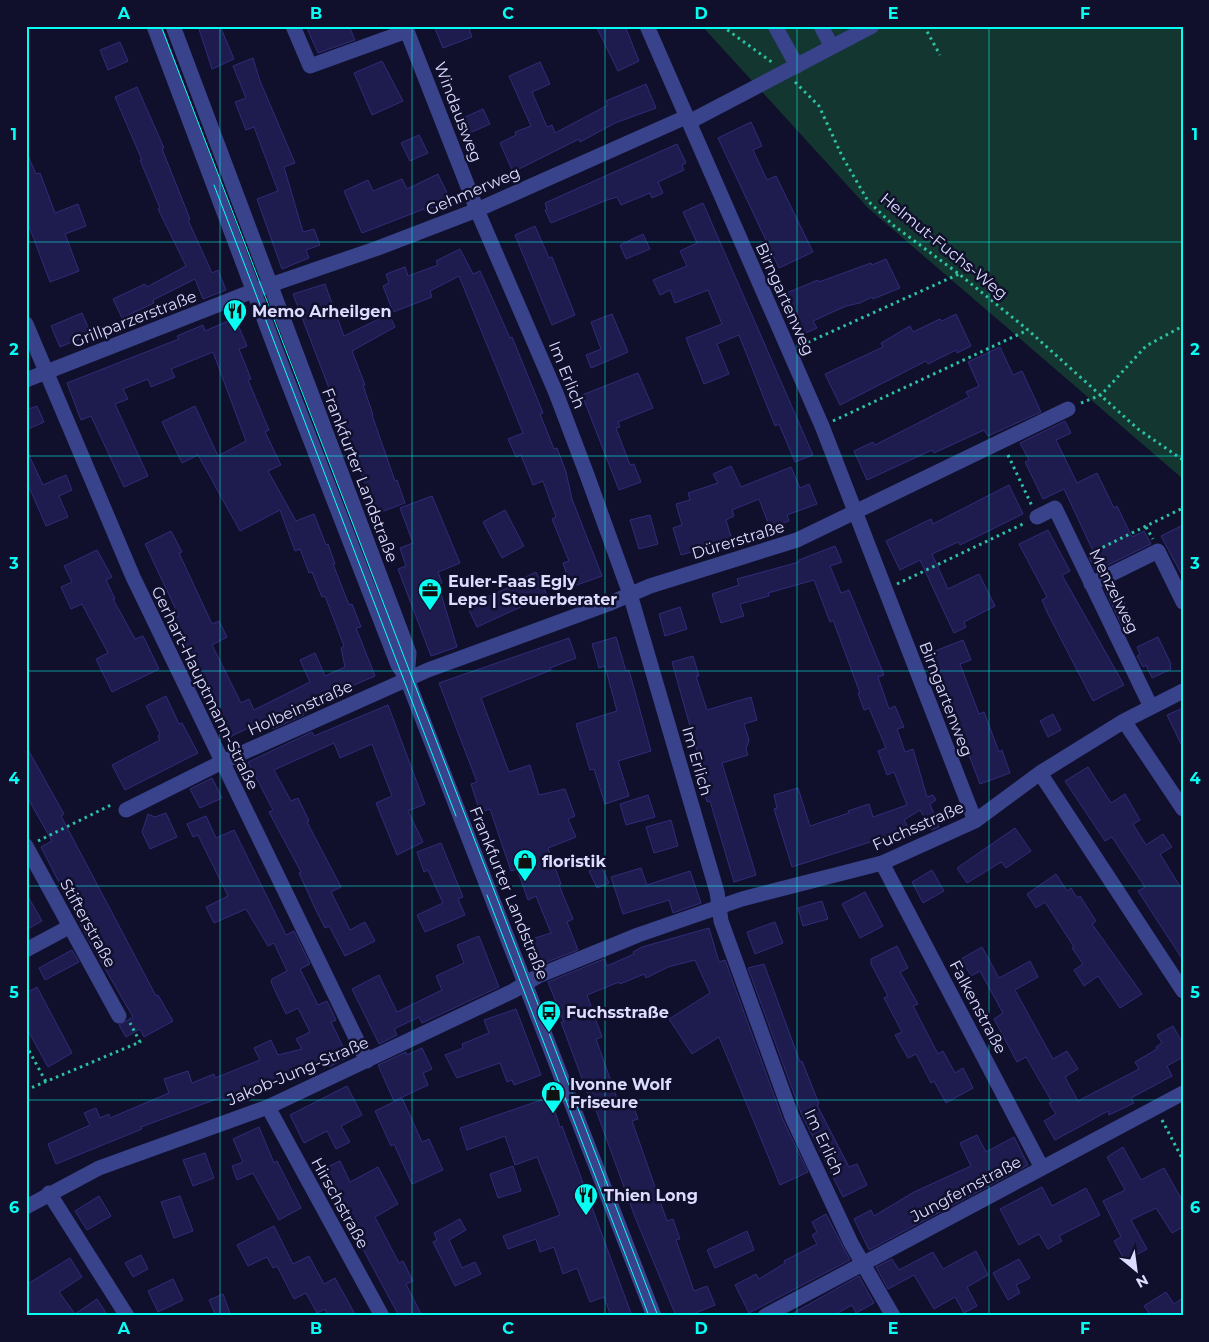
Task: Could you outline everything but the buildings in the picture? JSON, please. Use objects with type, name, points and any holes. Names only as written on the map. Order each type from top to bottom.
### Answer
[{"type":"street","name":"Frankfurter Landstraße","points":[[154,26],[398,665],[408,679],[654,1316]]},
{"type":"street","name":"Frankfurter Landstraße","points":[[173,26],[269,286],[409,653],[408,679]]},
{"type":"street","points":[[293,26],[310,66],[406,29]]},
{"type":"street","name":"Birngartenweg","points":[[647,26],[822,426],[975,821]]},
{"type":"street","points":[[776,26],[791,69]]},
{"type":"street","points":[[821,26],[832,47]]},
{"type":"street","name":"Gehmerweg","points":[[269,286],[378,248],[477,210],[688,119],[791,69],[872,26]]},
{"type":"street","name":"Windausweg","points":[[406,29],[477,210]]},
{"type":"street","name":"Im Erlich","points":[[477,210],[556,393],[630,594],[717,892],[721,921],[792,1117],[851,1243],[893,1316]]},
{"type":"street","points":[[254,291],[269,286]]},
{"type":"street","name":"Grillparzerstraße","points":[[26,380],[254,291]]},
{"type":"street","name":"Gerhart-Hauptmann-Straße","points":[[26,324],[133,577],[367,1061]]},
{"type":"street","name":"Dürerstraße","points":[[408,679],[650,586],[797,540],[1068,409]]},
{"type":"street","name":"Menzelweg","points":[[1037,517],[1055,508],[1151,707]]},
{"type":"street","points":[[1091,584],[1158,551],[1183,602]]},
{"type":"street","name":"Holbeinstraße","points":[[126,810],[222,762],[408,679]]},
{"type":"street","name":"Fuchsstraße","points":[[526,983],[593,952],[742,899],[882,863],[975,821],[1040,773],[1124,720],[1183,691]]},
{"type":"street","points":[[1124,720],[1183,808]]},
{"type":"street","points":[[1040,773],[1183,991]]},
{"type":"street","name":"Stifterstraße","points":[[26,847],[119,1016]]},
{"type":"street","name":"Falkenstraße","points":[[882,863],[1042,1168]]},
{"type":"street","points":[[26,950],[69,927]]},
{"type":"street","name":"Jakob-Jung-Straße","points":[[26,1206],[98,1168],[268,1107],[526,983]]},
{"type":"street","name":"Jungfernstraße","points":[[765,1316],[1183,1093]]},
{"type":"street","name":"Hirschstraße","points":[[268,1107],[382,1316]]},
{"type":"street","points":[[49,1193],[127,1316]]},
{"type":"path","name":"Helmut-Fuchs-Weg","points":[[722,26],[791,69],[819,106],[842,156],[868,201],[893,225],[959,274],[1028,330],[1138,429],[1183,460]]},
{"type":"path","points":[[924,26],[940,56]]},
{"type":"path","points":[[789,351],[959,274]]},
{"type":"path","points":[[1068,409],[1101,395],[1146,346],[1183,326]]},
{"type":"path","points":[[822,426],[1028,330]]},
{"type":"path","points":[[885,589],[1037,517],[1001,440]]},
{"type":"path","points":[[1080,559],[1183,508]]},
{"type":"path","points":[[26,847],[115,803],[121,805],[126,810]]},
{"type":"path","points":[[26,1090],[140,1042],[128,1020],[119,1016]]},
{"type":"path","points":[[26,1045],[46,1082]]},
{"type":"path","points":[[1155,1109],[1183,1160]]},
{"type":"green space","points":[[702,26],[1183,26],[1183,479],[868,208]]},
{"type":"tram line","points":[[161,26],[658,1316]]},
{"type":"tram line","points":[[214,185],[456,816]]},
{"type":"tram line","points":[[487,895],[649,1316]]},
{"type":"place","name":"Memo Arheilgen","points":[[235,332]]},
{"type":"place","name":"Euler-Faas Egly Leps | Steuerberater","points":[[430,611]]},
{"type":"place","name":"floristik","points":[[525,882]]},
{"type":"place","name":"Fuchsstraße","points":[[549,1033]]},
{"type":"place","name":"Ivonne Wolf Friseure","points":[[553,1114]]},
{"type":"place","name":"Thien Long","points":[[586,1216]]}]
